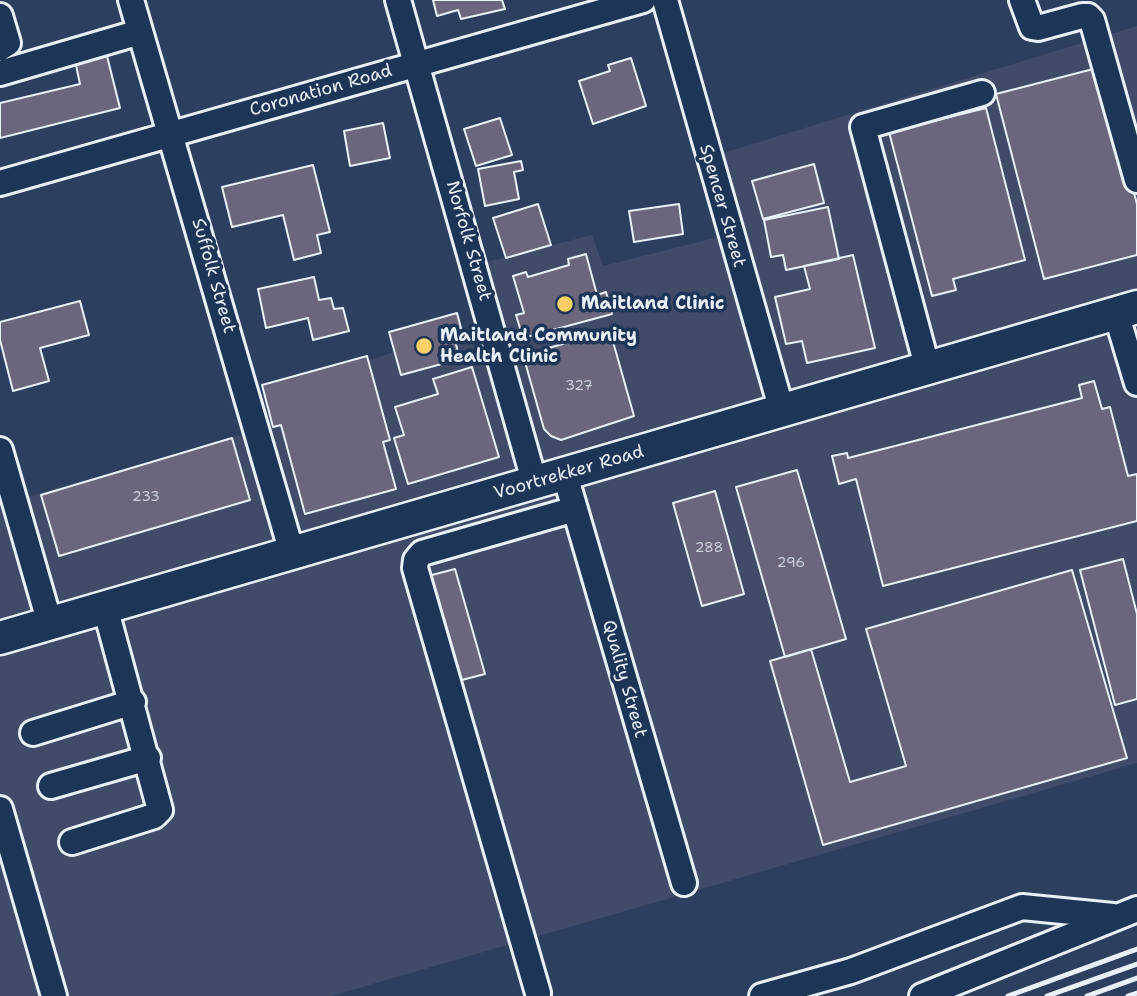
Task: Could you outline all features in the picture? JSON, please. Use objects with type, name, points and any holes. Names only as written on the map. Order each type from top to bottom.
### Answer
[{"type":"main road","name":"Voortrekker Road","points":[[0,638],[929,370],[1127,310]]},
{"type":"street","name":"Suffolk Street","points":[[131,0],[292,553]]},
{"type":"street","name":"Norfolk Street","points":[[398,0],[550,479]]},
{"type":"street","name":"Coronation Road","points":[[0,183],[643,0]]},
{"type":"street","name":"Spencer Street","points":[[665,0],[782,411]]},
{"type":"street","points":[[1022,0],[1032,27],[1038,28],[1082,16],[1088,16],[1092,20],[1137,180]]},
{"type":"street","points":[[0,16],[8,43],[0,48]]},
{"type":"street","points":[[0,73],[140,32]]},
{"type":"street","points":[[929,370],[863,127],[982,93]]},
{"type":"street","points":[[1127,310],[1137,383]]},
{"type":"street","points":[[0,450],[50,624]]},
{"type":"street","name":"Quality Street","points":[[550,479],[575,509],[684,883]]},
{"type":"street","points":[[538,993],[415,568],[416,560],[422,553],[575,509]]},
{"type":"street","points":[[72,842],[158,814],[160,799],[105,607]]},
{"type":"street","points":[[33,733],[133,702]]},
{"type":"street","points":[[51,786],[148,758]]},
{"type":"street","points":[[0,809],[54,996]]},
{"type":"street","points":[[761,996],[851,971],[1021,907],[1113,916]]},
{"type":"street","points":[[922,996],[1113,916],[1137,909]]},
{"type":"shaded area","points":[[1137,26],[1137,763],[331,996],[0,996],[0,505],[258,430],[249,399],[491,321],[475,265],[592,235],[603,266],[730,234],[707,158]]},
{"type":"building","points":[[433,0],[502,0],[505,9],[461,19],[458,10],[437,16]]},
{"type":"building","points":[[105,48],[120,108],[0,138],[0,103],[80,84],[74,56]]},
{"type":"building","points":[[631,58],[646,106],[593,124],[579,81],[610,71],[608,65]]},
{"type":"building","points":[[1101,67],[1137,204],[1137,255],[1044,279],[996,94]]},
{"type":"building","points":[[986,108],[1025,260],[953,279],[956,290],[932,296],[889,132]]},
{"type":"building","points":[[500,118],[512,155],[476,166],[464,129]]},
{"type":"building","points":[[383,123],[390,158],[350,166],[344,131]]},
{"type":"building","points":[[521,161],[523,170],[514,172],[519,199],[485,206],[478,169]]},
{"type":"building","points":[[814,164],[824,203],[763,219],[752,181]]},
{"type":"building","points":[[313,165],[330,232],[317,235],[321,253],[294,260],[283,215],[232,227],[222,187]]},
{"type":"building","points":[[538,204],[551,245],[506,258],[493,218]]},
{"type":"building","points":[[679,204],[683,234],[634,242],[629,211]]},
{"type":"building","points":[[828,207],[839,259],[786,270],[783,255],[771,257],[764,220]]},
{"type":"building","name":"Maitland Clinic","points":[[586,254],[597,295],[606,292],[612,314],[523,338],[516,315],[524,313],[513,276],[526,272],[528,277],[569,265],[568,259]]},
{"type":"building","points":[[853,255],[875,348],[807,363],[802,341],[786,344],[775,297],[810,289],[804,266]]},
{"type":"building","points":[[314,277],[319,300],[331,298],[334,309],[343,308],[349,331],[313,340],[308,318],[266,328],[258,289]]},
{"type":"building","points":[[80,301],[89,335],[40,348],[49,381],[13,391],[0,340],[0,322]]},
{"type":"building","name":"Maitland Community Health Clinic","points":[[457,313],[461,328],[452,330],[460,359],[401,375],[389,332]]},
{"type":"building","points":[[610,331],[634,416],[561,440],[551,436],[544,429],[523,355]]},
{"type":"building","points":[[367,356],[390,440],[383,442],[396,489],[305,514],[281,425],[273,427],[262,385]]},
{"type":"building","points":[[472,367],[499,457],[408,484],[394,438],[404,435],[395,407],[438,394],[433,379]]},
{"type":"building","points":[[1094,381],[1102,409],[1110,407],[1128,476],[1137,474],[1137,521],[883,586],[856,479],[839,484],[832,456],[847,453],[848,458],[1082,398],[1079,385]]},
{"type":"building","points":[[232,438],[250,500],[59,556],[41,495]]},
{"type":"building","points":[[797,470],[846,639],[785,657],[736,487]]},
{"type":"building","points":[[715,491],[744,594],[702,606],[673,503]]},
{"type":"building","points":[[1123,559],[1137,614],[1137,699],[1115,705],[1080,570]]},
{"type":"building","points":[[455,569],[485,674],[458,681],[428,576]]},
{"type":"building","points":[[1072,570],[1127,758],[823,845],[770,661],[811,649],[850,782],[906,766],[866,629]]},
{"type":"railway","points":[[1008,996],[1137,949]]},
{"type":"railway","points":[[1047,996],[1137,964]]},
{"type":"railway","points":[[1087,996],[1137,978]]},
{"type":"railway","points":[[1128,996],[1137,993]]},
{"type":"place","name":"Maitland Clinic","points":[[565,304]]},
{"type":"place","name":"Maitland Community Health Clinic","points":[[424,346]]}]
